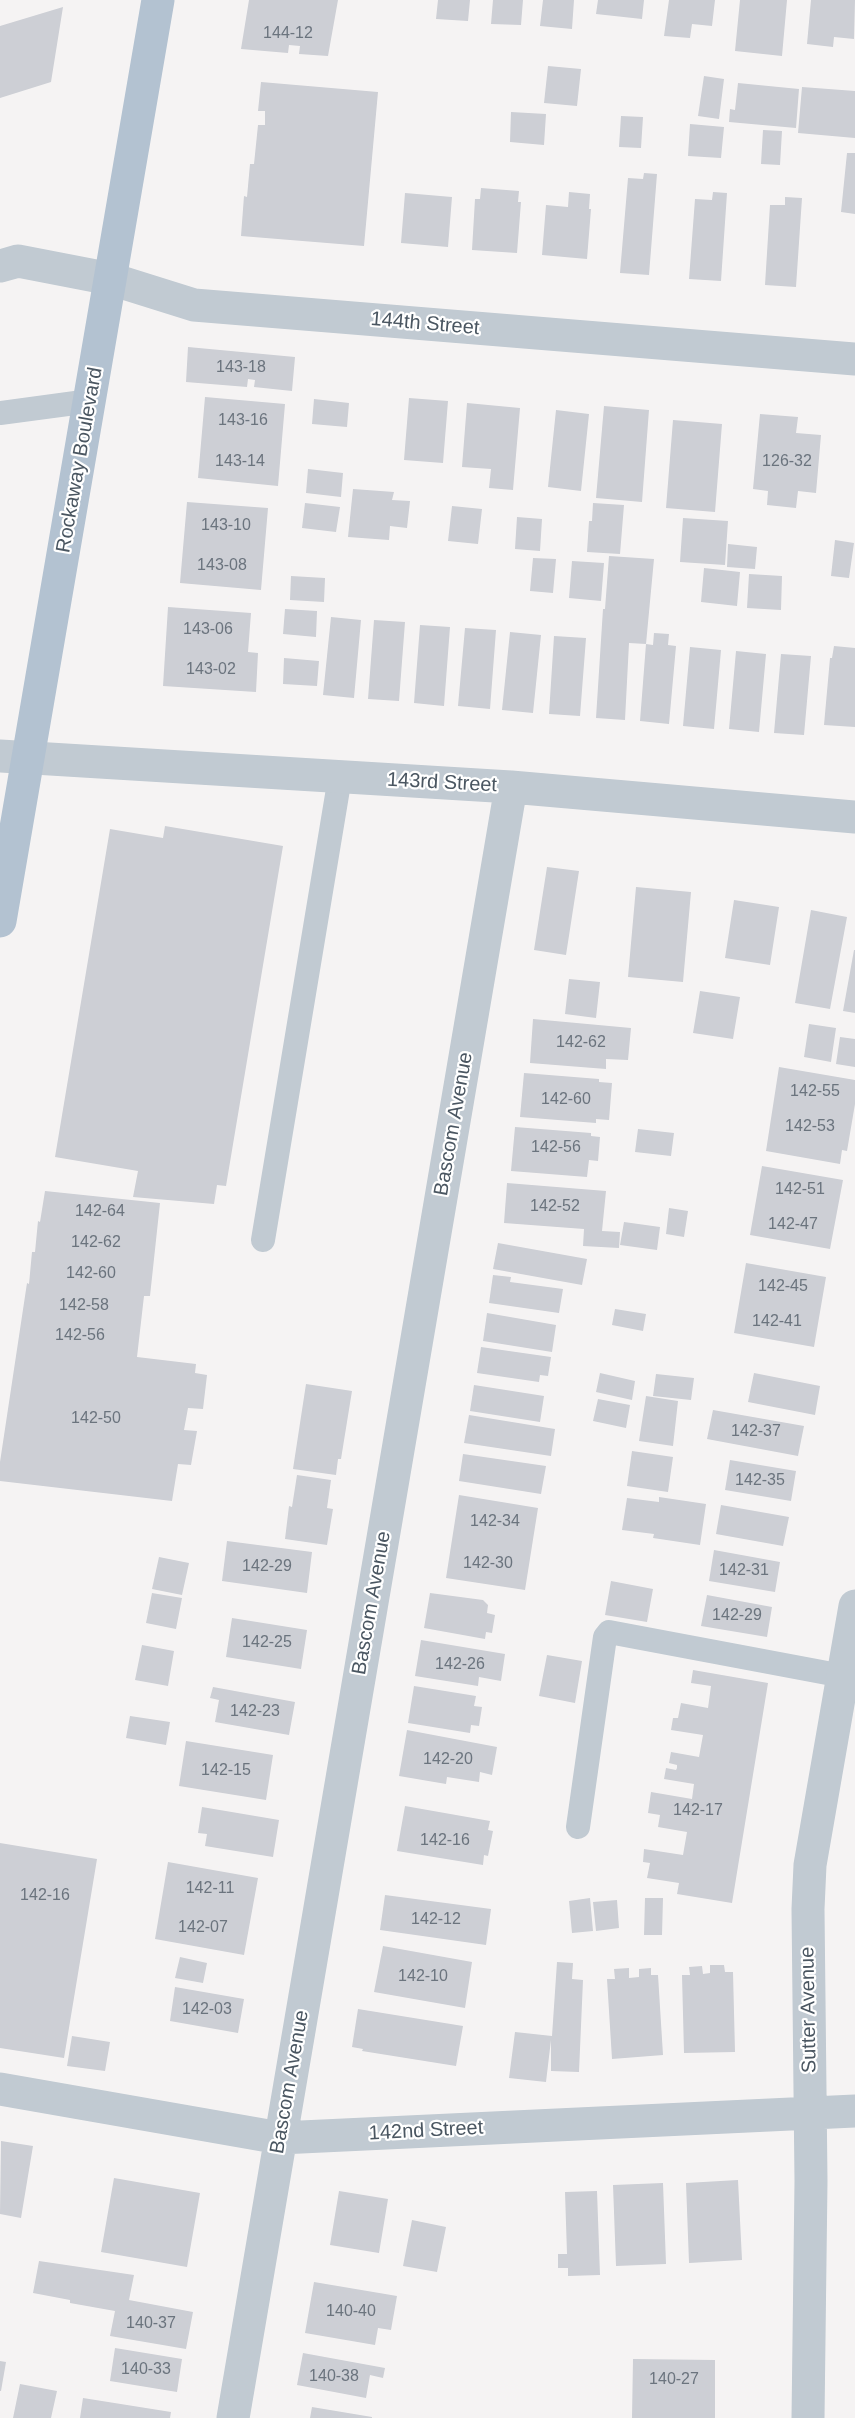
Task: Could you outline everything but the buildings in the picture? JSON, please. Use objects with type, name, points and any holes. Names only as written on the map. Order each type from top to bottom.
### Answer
[{"type":"main road","name":"Rockaway Boulevard","points":[[0,921],[14,756],[90,401],[158,0]]},
{"type":"street","name":"144th Street","points":[[0,266],[18,261],[111,279],[194,305],[855,359]]},
{"type":"street","name":"143rd Street","points":[[14,756],[511,787],[855,817]]},
{"type":"street","name":"Bascom Avenue","points":[[232,2418],[511,787]]},
{"type":"street","name":"Sutter Avenue","points":[[808,2418],[810,2113],[808,1920],[810,1865],[855,1606]]},
{"type":"street","name":"142nd Street","points":[[0,2089],[280,2138],[855,2111]]},
{"type":"lane","points":[[0,413],[90,401]]},
{"type":"lane","points":[[263,1240],[340,777]]},
{"type":"lane","points":[[578,1827],[605,1637],[609,1632],[843,1676]]}]
